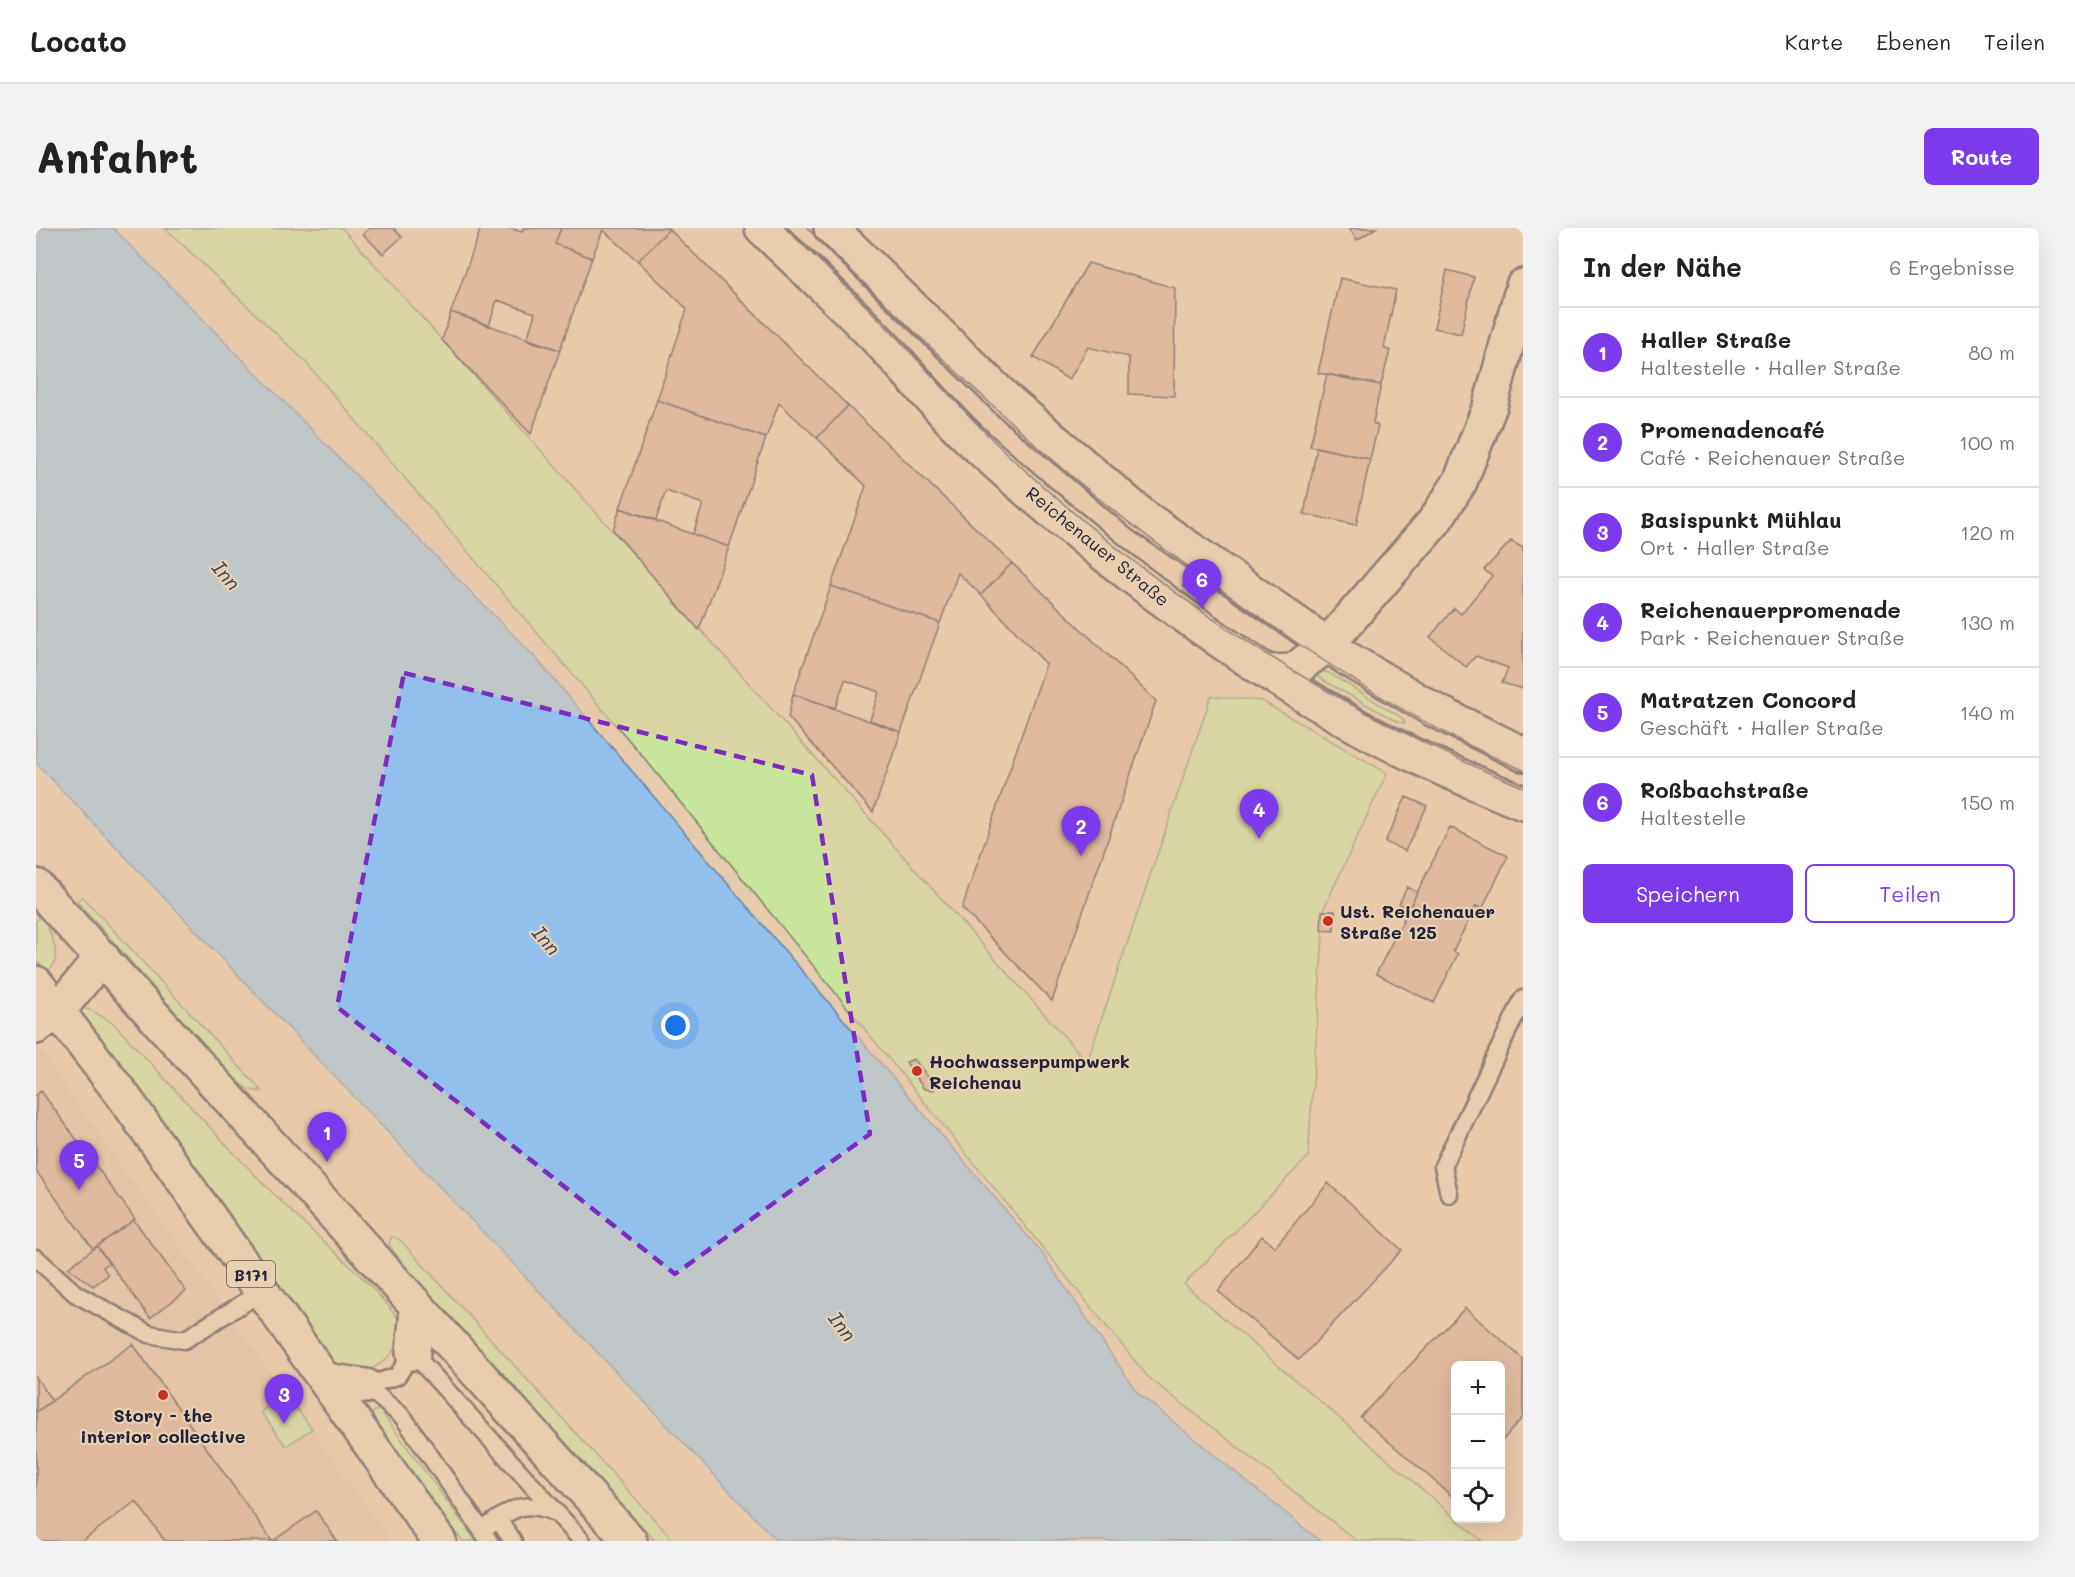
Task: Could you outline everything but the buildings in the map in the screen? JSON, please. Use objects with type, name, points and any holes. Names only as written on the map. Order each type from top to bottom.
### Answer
[{"type":"street","name":"Reichenauer Straße","points":[[762,228],[871,333],[975,443],[1068,527],[1176,609],[1312,700],[1394,746],[1455,775],[1523,803]]},
{"type":"street","points":[[831,228],[1007,400],[1098,480],[1175,539],[1327,645],[1434,710],[1523,754]]},
{"type":"street","points":[[1269,672],[1293,671],[1327,645],[1434,522],[1460,482],[1491,406],[1523,286]]},
{"type":"street","points":[[36,886],[417,1309],[630,1541]]},
{"type":"street","points":[[36,985],[102,957]]},
{"type":"street","points":[[47,1019],[102,957]]},
{"type":"street","name":"B171","points":[[36,985],[47,1019],[124,1097],[439,1541]]},
{"type":"street","points":[[413,1353],[417,1309]]},
{"type":"street","points":[[326,1380],[366,1386]]},
{"type":"lane","points":[[1449,1194],[1443,1166],[1523,999]]},
{"type":"lane","points":[[36,1258],[76,1294],[149,1334],[184,1340],[263,1291]]},
{"type":"lane","points":[[366,1386],[397,1376],[413,1353],[582,1541]]},
{"type":"lane","points":[[366,1386],[403,1416],[485,1536],[498,1519],[519,1506],[538,1506],[557,1514]]},
{"type":"lane","points":[[498,1519],[513,1541]]},
{"type":"highlighted area","points":[[404,673],[812,775],[870,1134],[675,1274],[337,1007]]},
{"type":"shaded area","points":[[36,1043],[67,1090],[391,1541],[36,1541]]},
{"type":"green space","points":[[165,228],[342,228],[1087,1062],[1211,696],[1262,701],[1387,773],[1325,906],[1308,1157],[1184,1284],[1451,1514],[1451,1523],[1461,1523],[1482,1541],[1357,1541],[1148,1377],[645,759],[303,359]]},
{"type":"green space","points":[[1320,671],[1329,673],[1402,718],[1405,723],[1398,722],[1324,681],[1317,676]]},
{"type":"green space","points":[[82,896],[262,1091],[246,1088],[233,1077],[77,901]]},
{"type":"green space","points":[[42,916],[55,952],[53,966],[48,971],[36,961],[36,921]]},
{"type":"green space","points":[[81,1008],[91,1010],[113,1023],[266,1187],[349,1265],[392,1310],[404,1327],[395,1348],[379,1365],[358,1372],[347,1371],[336,1365],[116,1057],[78,1012]]},
{"type":"green space","points":[[391,1237],[402,1242],[674,1541],[655,1541],[405,1267],[389,1245]]},
{"type":"green space","points":[[285,1392],[312,1429],[286,1446],[261,1412]]},
{"type":"green space","points":[[380,1410],[476,1541],[463,1541],[442,1518],[371,1417],[374,1411]]},
{"type":"water","name":"Inn","points":[[36,228],[113,228],[535,657],[1042,1253],[1137,1392],[1320,1541],[777,1541],[36,763]]},
{"type":"tram line","points":[[785,228],[871,311],[1001,448],[1072,512],[1131,559],[1255,647],[1320,687],[1386,724],[1523,787]]},
{"type":"tram line","points":[[807,228],[1019,430],[1135,527],[1264,620],[1358,683],[1422,721],[1523,770]]},
{"type":"place","name":"Roßbachstraße","points":[[1202,609]]},
{"type":"place","name":"Reichenauerpromenade","points":[[1259,839]]},
{"type":"place","name":"Promenadencafé","points":[[1081,856]]},
{"type":"place","name":"Ust. Reichenauer Straße 125","points":[[1328,921]]},
{"type":"place","name":"Hochwasserpumpwerk Reichenau","points":[[917,1071]]},
{"type":"place","name":"Haller Straße","points":[[327,1162]]},
{"type":"place","name":"Matratzen Concord","points":[[79,1190]]},
{"type":"place","name":"Story - the interior collective","points":[[163,1395]]},
{"type":"place","name":"Basispunkt Mühlau","points":[[284,1424]]}]
